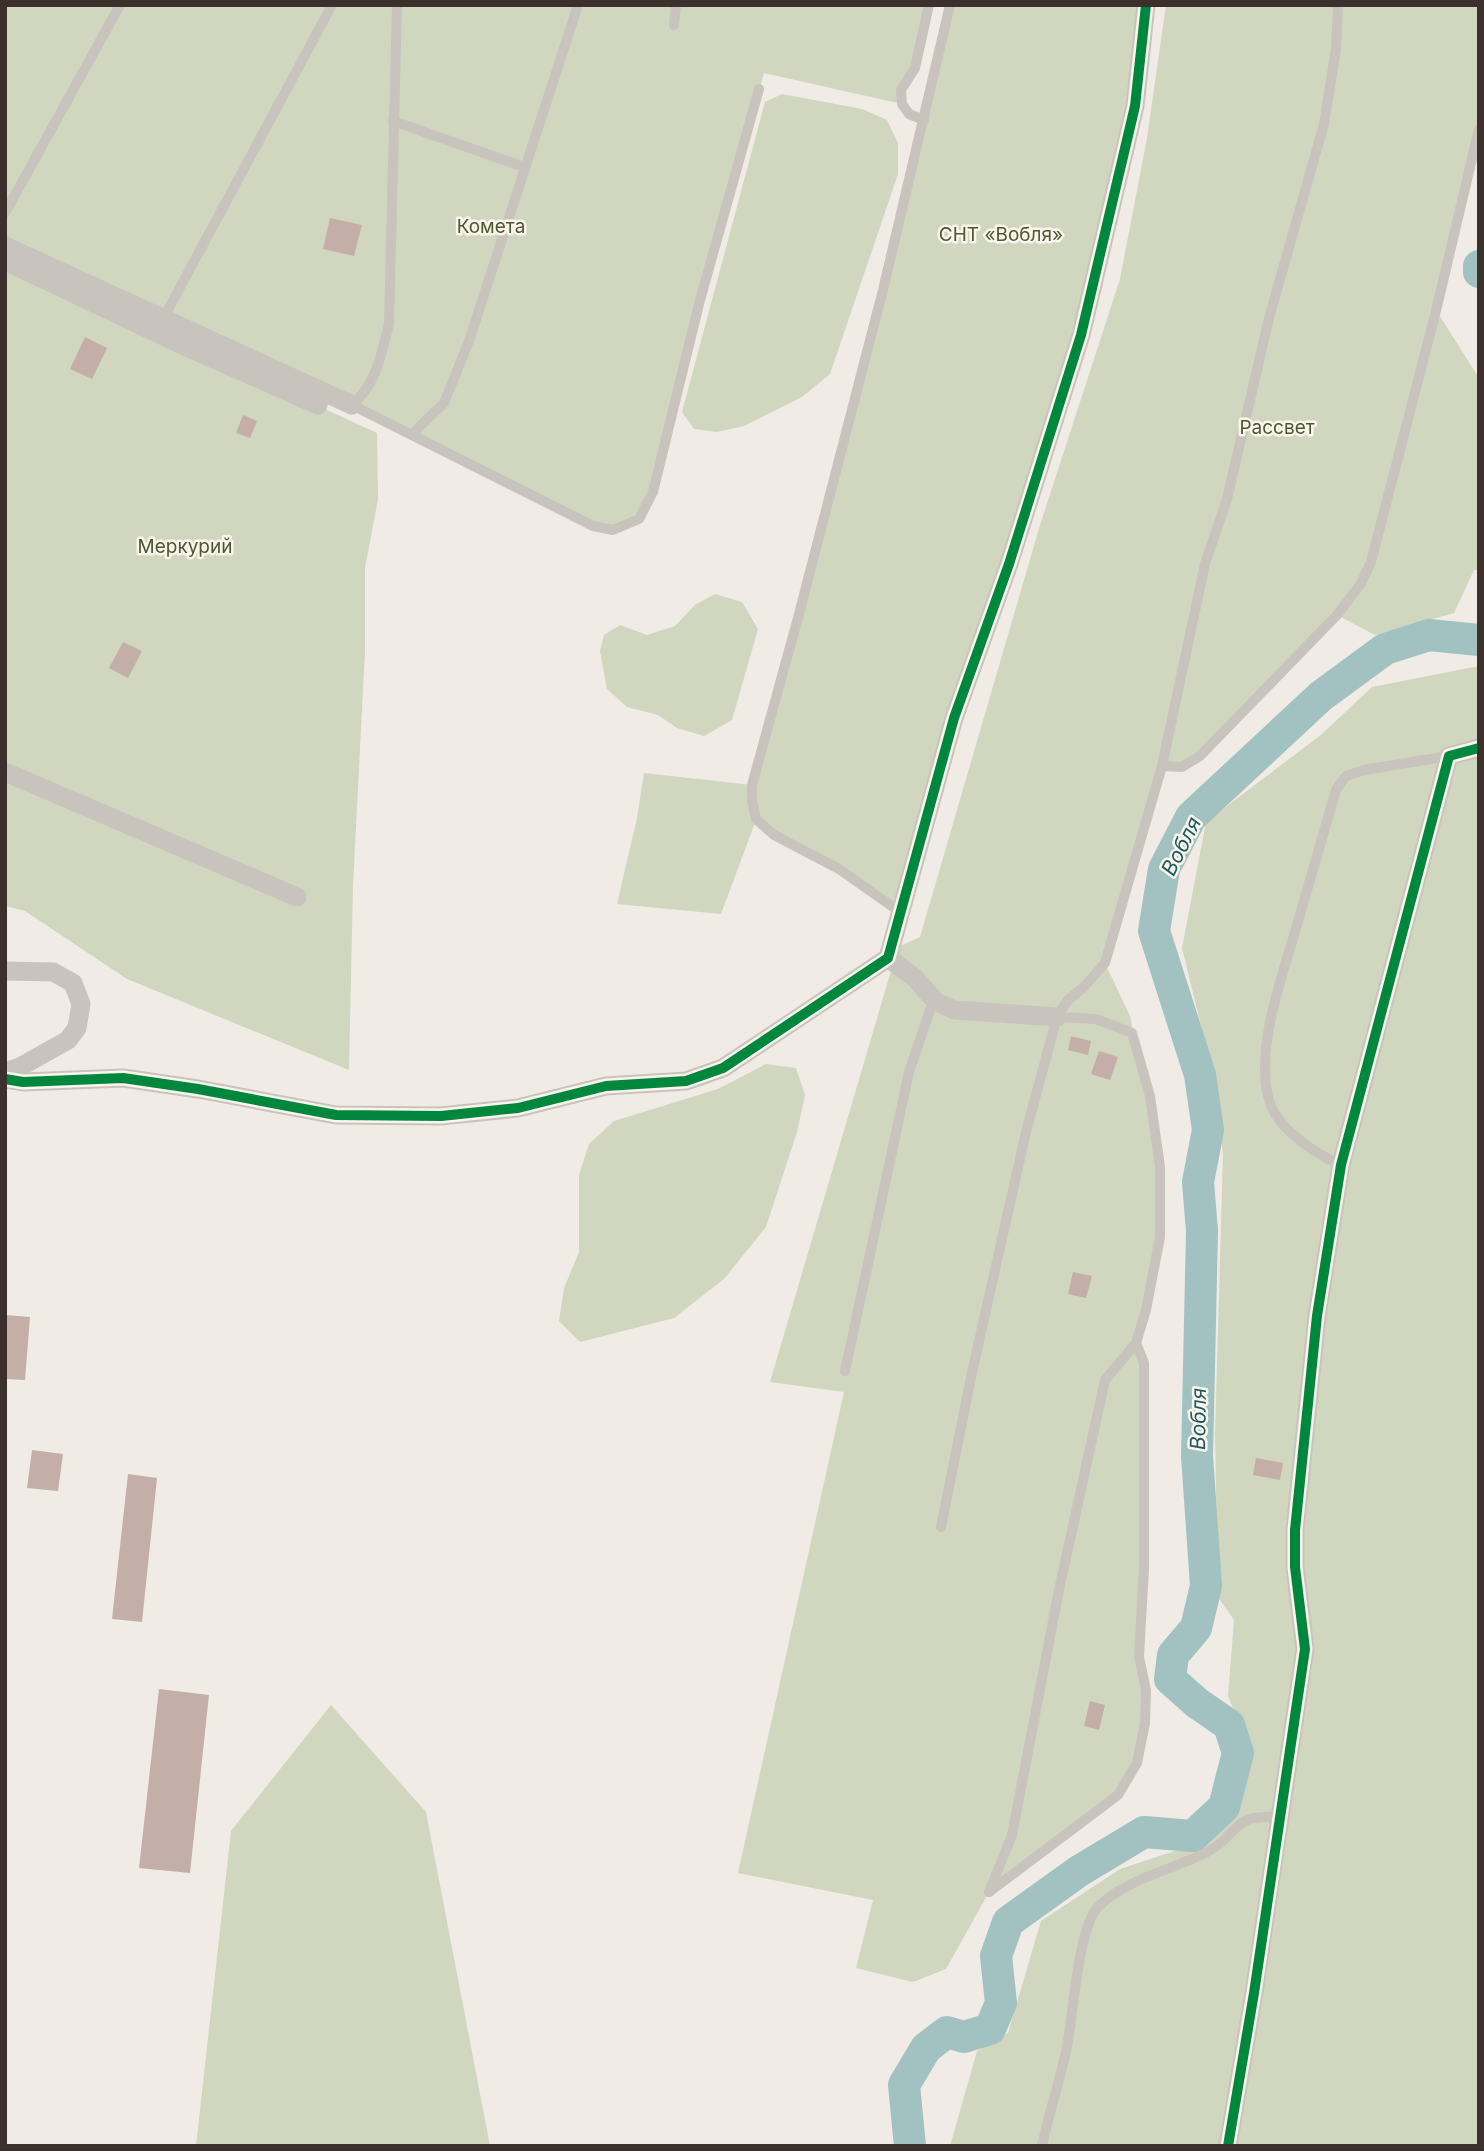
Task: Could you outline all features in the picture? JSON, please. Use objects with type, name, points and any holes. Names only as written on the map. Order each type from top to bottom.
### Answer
[{"type":"street","points":[[5,1079],[23,1082],[123,1078],[336,1115],[440,1116],[518,1108],[606,1086],[686,1081],[723,1068],[888,958],[954,718],[1009,564],[1080,335],[1135,106],[1146,5]]},
{"type":"street","points":[[5,246],[352,405]]},
{"type":"street","points":[[5,261],[180,344],[318,405]]},
{"type":"street","points":[[1228,2146],[1254,1993],[1305,1649],[1295,1567],[1295,1530],[1318,1316],[1341,1165],[1449,756],[1479,748]]},
{"type":"street","points":[[5,772],[297,897]]},
{"type":"street","points":[[888,958],[915,978],[935,1001],[954,1010],[1056,1017]]},
{"type":"street","points":[[5,971],[53,972],[73,983],[81,1004],[77,1028],[68,1040],[20,1067],[5,1072]]},
{"type":"lane","points":[[5,213],[120,5]]},
{"type":"lane","points":[[163,320],[332,5]]},
{"type":"lane","points":[[397,5],[388,324],[377,372],[363,396],[352,405],[593,526],[614,530],[639,519],[653,492],[698,304],[759,89]]},
{"type":"lane","points":[[412,434],[444,403],[469,341],[578,5]]},
{"type":"lane","points":[[674,25],[676,5]]},
{"type":"lane","points":[[924,120],[909,114],[902,104],[901,90],[915,68],[929,5]]},
{"type":"lane","points":[[900,912],[839,869],[774,835],[757,819],[752,801],[752,785],[800,614],[873,331],[950,5]]},
{"type":"lane","points":[[941,1527],[973,1368],[1026,1132],[1056,1017],[1068,1000],[1084,988],[1105,963],[1162,766],[1205,565],[1227,499],[1269,318],[1324,124],[1336,49],[1338,5]]},
{"type":"lane","points":[[393,121],[524,167]]},
{"type":"lane","points":[[1162,766],[1182,767],[1200,756],[1337,615],[1360,585],[1371,562],[1479,130]]},
{"type":"lane","points":[[1341,1165],[1322,1156],[1290,1131],[1271,1107],[1265,1086],[1265,1060],[1274,1008],[1336,790],[1346,776],[1364,770],[1449,756]]},
{"type":"lane","points":[[845,1371],[909,1072],[935,1001]]},
{"type":"lane","points":[[1056,1017],[1096,1019],[1132,1033],[1150,1096],[1160,1167],[1160,1237],[1146,1310],[1136,1343],[1105,1380],[1059,1590],[1012,1835],[989,1892],[1118,1794],[1137,1763],[1145,1723],[1146,1690],[1139,1657],[1144,1567],[1144,1363],[1136,1343]]},
{"type":"lane","points":[[1042,2146],[1067,2048],[1082,1944],[1096,1909],[1116,1892],[1209,1851],[1236,1825],[1255,1815],[1280,1817]]},
{"type":"green space","name":"Комета","points":[[5,5],[929,5],[924,36],[905,81],[902,104],[764,73],[699,304],[653,492],[639,519],[613,530],[593,526],[387,421],[5,246]]},
{"type":"green space","name":"СНТ «Вобля»","points":[[950,5],[1146,5],[1081,335],[900,912],[756,820],[721,914],[617,904],[637,818],[644,773],[752,785],[799,614]]},
{"type":"green space","name":"Рассвет","points":[[1166,5],[1479,5],[1479,129],[1436,310],[1479,378],[1479,570],[1474,570],[1454,613],[1375,635],[1337,615],[1200,756],[1182,767],[1162,766],[1105,963],[1130,1016],[1160,1167],[1160,1237],[1136,1343],[1144,1363],[1139,1657],[1146,1690],[1137,1763],[1118,1795],[989,1892],[946,1969],[913,1982],[856,1968],[873,1900],[738,1873],[844,1392],[770,1382],[898,947],[920,937],[1040,525],[1120,279],[1147,138]]},
{"type":"green space","points":[[782,94],[862,109],[887,120],[898,143],[898,174],[830,374],[802,397],[744,426],[717,432],[694,429],[682,412],[765,102]]},
{"type":"green space","name":"Меркурий","points":[[5,261],[377,433],[378,499],[365,568],[365,651],[353,885],[349,1070],[127,979],[25,911],[5,906]]},
{"type":"green space","points":[[715,594],[742,602],[758,629],[732,720],[704,736],[677,728],[658,715],[627,707],[607,689],[600,651],[604,635],[620,625],[647,635],[675,626],[695,605]]},
{"type":"green space","points":[[1479,666],[1479,2144],[950,2146],[977,2051],[1008,2033],[1041,1921],[1120,1869],[1208,1840],[1233,1808],[1245,1737],[1228,1696],[1234,1620],[1218,1597],[1215,1434],[1223,1155],[1214,1079],[1182,948],[1206,822],[1322,734],[1372,687]]},
{"type":"green space","points":[[766,1064],[796,1068],[805,1095],[797,1132],[766,1227],[724,1279],[674,1318],[580,1342],[559,1321],[564,1288],[579,1252],[579,1175],[589,1144],[614,1121],[718,1089]]},
{"type":"green space","points":[[331,1705],[426,1812],[490,2146],[196,2146],[231,1831]]},
{"type":"building","points":[[330,218],[362,225],[354,256],[323,249]]},
{"type":"building","points":[[85,337],[107,348],[92,379],[70,369]]},
{"type":"building","points":[[243,415],[257,421],[250,438],[236,433]]},
{"type":"building","points":[[123,642],[142,651],[128,678],[109,668]]},
{"type":"building","points":[[1071,1036],[1091,1041],[1088,1055],[1068,1050]]},
{"type":"building","points":[[1099,1051],[1118,1057],[1110,1080],[1091,1074]]},
{"type":"building","points":[[1073,1272],[1092,1276],[1086,1298],[1068,1294]]},
{"type":"building","points":[[5,1315],[30,1317],[25,1380],[5,1379]]},
{"type":"building","points":[[32,1450],[63,1454],[58,1491],[27,1488]]},
{"type":"building","points":[[1256,1458],[1283,1463],[1280,1480],[1253,1475]]},
{"type":"building","points":[[128,1474],[157,1478],[142,1622],[112,1619]]},
{"type":"building","points":[[159,1689],[209,1695],[190,1873],[139,1868]]},
{"type":"building","points":[[1090,1701],[1105,1705],[1099,1730],[1084,1726]]},
{"type":"waterway","name":"Вобля","points":[[1479,266],[1479,272]]},
{"type":"waterway","name":"Вобля","points":[[910,2146],[904,2085],[926,2048],[947,2032],[964,2037],[990,2029],[1001,2003],[996,1956],[1008,1922],[1079,1871],[1144,1832],[1193,1836],[1224,1807],[1238,1753],[1229,1725],[1197,1703],[1170,1679],[1173,1655],[1196,1628],[1206,1586],[1197,1456],[1202,1231],[1198,1182],[1208,1130],[1200,1075],[1154,931],[1164,869],[1191,817],[1321,696],[1385,649],[1429,635],[1479,640]]},
{"type":"cycle path","points":[[5,1079],[23,1082],[123,1078],[336,1115],[441,1116],[518,1108],[606,1086],[686,1081],[723,1068],[888,958],[954,718],[1009,564],[1081,335],[1135,106],[1146,5]]},
{"type":"cycle path","points":[[1228,2146],[1254,1993],[1305,1649],[1295,1567],[1295,1530],[1317,1316],[1341,1165],[1449,756],[1479,748]]}]
